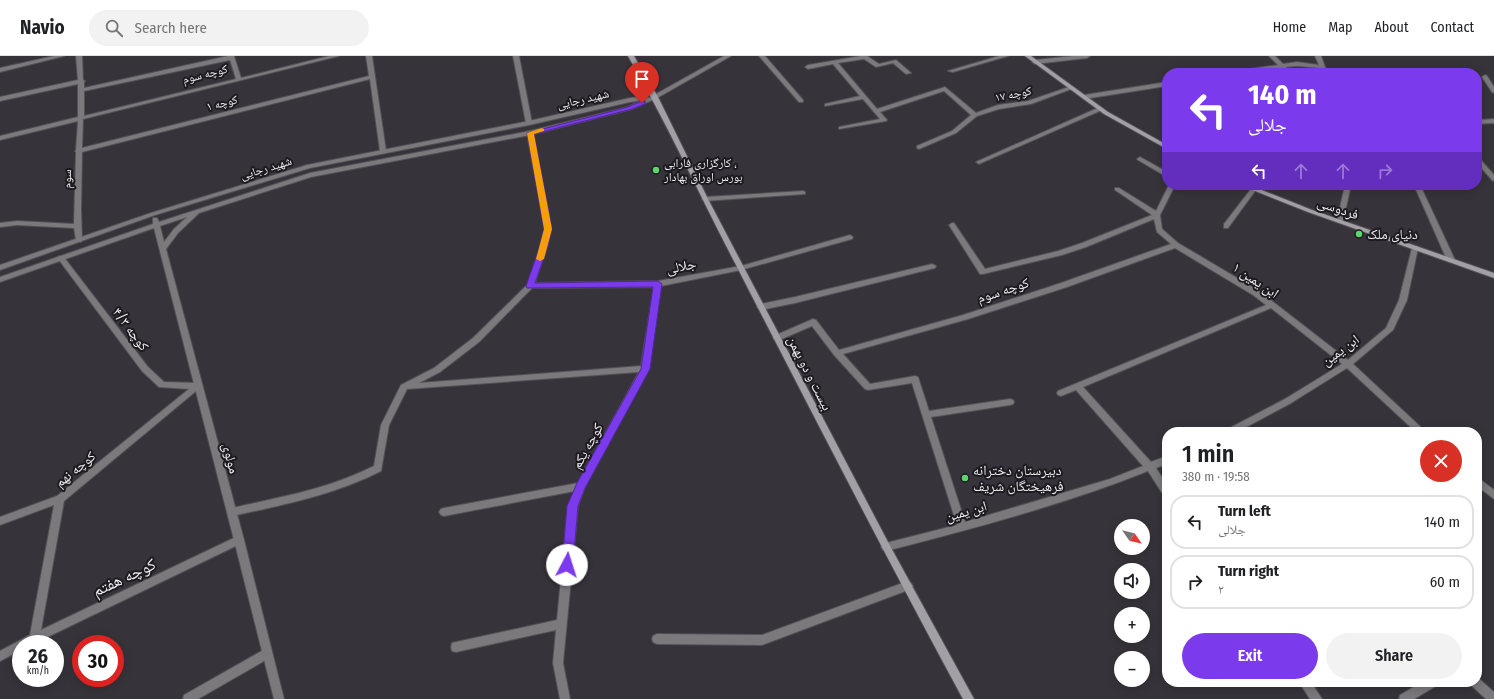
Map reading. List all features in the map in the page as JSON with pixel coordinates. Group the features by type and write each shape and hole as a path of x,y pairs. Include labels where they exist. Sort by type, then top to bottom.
{"main road":[{"name":"بیست و دو بهمن","path":"631,56 654,97 705,199 886,547 969,699"},
{"path":"1028,56 1100,109 1162,144"},
{"name":"فردوسی","path":"1257,190 1494,276"}],"street":[{"path":"0,70 61,56"},
{"name":"سوم","path":"79,56 82,81 78,151 77,226 79,240"},
{"name":"کوچه سوم","path":"0,138 336,56"},
{"path":"369,56 383,151"},
{"path":"516,56 529,123"},
{"path":"654,97 728,56"},
{"path":"762,56 801,102"},
{"path":"951,71 1005,56"},
{"path":"1035,62 1087,56"},
{"path":"1272,56 1282,66"},
{"path":"1269,68 1297,64 1322,67 1318,56"},
{"path":"81,90 231,57 239,80"},
{"path":"808,66 864,57 878,66 894,61 908,73"},
{"path":"834,62 884,120 841,128"},
{"name":"۱ کوچه","path":"78,151 371,77"},
{"path":"1485,77 1494,91"},
{"path":"0,99 82,81"},
{"path":"1084,98 1162,85"},
{"name":"۱۷ کوچه","path":"919,147 954,132 975,115 998,107 1029,103 1072,88"},
{"path":"876,111 945,89 975,115"},
{"name":"شهید رجایی","path":"0,268 153,214 309,166 529,123 630,100 654,97"},
{"name":"شهید رجایی","path":"0,280 199,210 310,175 530,133 630,108 654,97"},
{"path":"827,105 864,97"},
{"path":"979,162 1100,109"},
{"path":"1482,122 1494,121"},
{"path":"232,512 305,496 361,478 378,468 384,425 404,387 437,370 476,340 530,286 544,246 548,229 530,133"},
{"path":"1140,159 1162,172"},
{"path":"1482,165 1493,177"},
{"path":"1118,189 1157,215"},
{"path":"952,225 983,272 1060,253 1084,245 1157,215 1170,190"},
{"path":"1226,226 1247,190"},
{"path":"1340,221 1347,190"},
{"path":"1419,190 1451,260"},
{"path":"705,199 804,193"},
{"path":"162,248 176,231 199,210"},
{"name":"مولوی","path":"153,214 232,512 279,699"},
{"name":"ابن یمین ۱","path":"1157,215 1159,230 1176,245 1256,293 1272,305 1348,364 1417,427"},
{"path":"0,225 17,223 77,226"},
{"name":"جلالی","path":"530,286 658,284 741,268 850,237"},
{"name":"کوچه سوم","path":"837,353 964,317 1064,285 1176,245"},
{"name":"ابن یمین","path":"1239,427 1288,401 1348,364 1389,330 1403,300 1415,248"},
{"name":"کوچه ۴/۳","path":"62,258 145,369 162,385 198,386"},
{"path":"761,307 932,266"},
{"name":"کوچه یکم","path":"565,699 558,664 572,506 581,486 645,369 658,284"},
{"path":"1061,393 1272,305"},
{"path":"777,338 813,322 837,353 868,387 915,379 962,528"},
{"path":"404,387 645,369"},
{"name":"کوچه نهم","path":"35,635 60,499 198,386"},
{"path":"1077,386 1150,467 1162,485"},
{"path":"926,415 1010,402"},
{"name":"ابن یمین","path":"886,547 962,528 1111,482 1162,462"},
{"path":"1482,485 1494,495"},
{"path":"444,512 581,486"},
{"path":"0,521 60,499"},
{"name":"کوچه هفتم","path":"40,635 239,540"},
{"path":"657,639 762,640 908,586"},
{"path":"456,647 562,624"},
{"name":"کوچه هفتم","path":"0,656 12,649"},
{"path":"188,699 267,653"},
{"path":"1308,687 1317,699"},
{"path":"1404,699 1424,687"},
{"path":"1481,687 1494,699"}],"slow traffic":[{"path":"540,259 548,229 530,133 542,130"}],"place":[{"name":"کارگزاری فارابی ، بورس اوراق بهادار","path":"656,170"},
{"name":"دنیای ملک","path":"1359,234"},
{"name":"دبیرستان دخترانه فرهیختگان شریف","path":"965,478"}],"route":[{"path":"567,565 572,506 581,486 645,369 658,284 530,286 544,246 548,229 530,133 630,108 642,103"}]}
